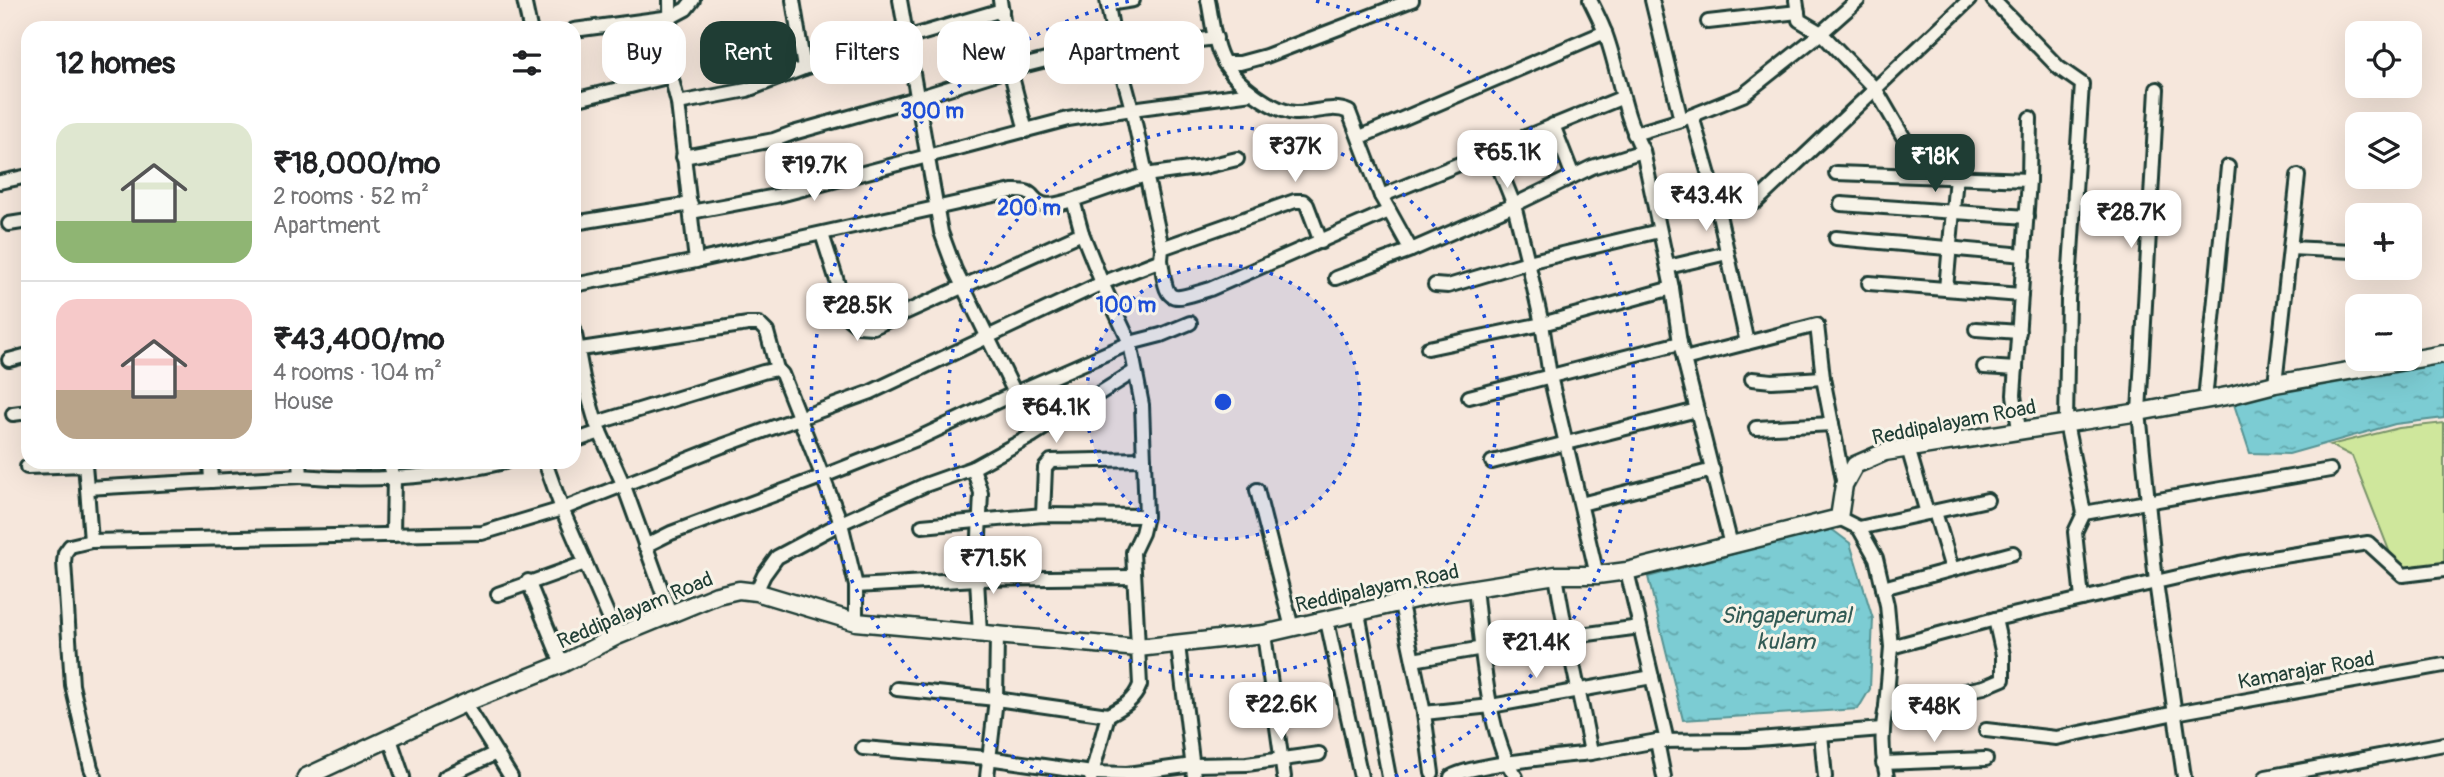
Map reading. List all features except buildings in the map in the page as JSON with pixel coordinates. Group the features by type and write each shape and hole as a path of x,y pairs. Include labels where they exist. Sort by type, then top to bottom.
{"main road":[{"name":"Reddipalayam Road","path":"1844,485 1855,465 1885,452 2232,396 2275,384 2444,354"},
{"path":"1839,518 1844,485"},
{"name":"Reddipalayam Road","path":"306,777 465,703 562,664 617,636 717,596 739,590 756,592 856,622 1138,648 1264,634 1475,588 1556,575 1597,575 1627,570 1839,518"}],"street":[{"path":"524,0 528,21"},
{"path":"670,0 671,21"},
{"path":"581,29 671,17 687,9 693,0"},
{"path":"793,0 804,68"},
{"path":"900,0 904,21"},
{"path":"1111,21 1107,2 1133,0"},
{"path":"1208,0 1224,63 1252,93 1286,112 1341,108 1349,112 1381,195 1411,250"},
{"path":"1224,63 1240,63 1266,57 1412,0"},
{"path":"1590,0 1605,32 1621,98 1643,151 1668,267 1680,342 1731,545"},
{"path":"1652,0 1687,118 1715,196 1748,343"},
{"path":"1634,134 1687,118 1743,95 1858,0"},
{"path":"1756,202 1969,0"},
{"path":"1993,0 2059,68 2082,83 2068,299 2066,423 2084,513 2076,532 2082,599"},
{"path":"923,34 1001,5"},
{"path":"1708,22 1797,6 1799,20 1821,33 1876,90 1926,176"},
{"path":"1360,137 1605,32"},
{"path":"1204,39 1216,38"},
{"path":"678,103 747,90 810,66"},
{"path":"581,98 639,84"},
{"path":"673,84 678,103 696,261"},
{"path":"915,84 941,232 963,286 1014,393"},
{"path":"683,157 774,140 962,84"},
{"path":"1014,84 1026,131"},
{"path":"1125,84 1162,254 1165,290 1171,296 1182,297 1210,289 1389,211"},
{"path":"2157,89 2139,412 2156,582 2184,777"},
{"path":"581,222 776,196 1068,119 1252,93"},
{"path":"1381,195 1621,98"},
{"path":"2019,430 2014,395 2029,180 2030,118"},
{"path":"1553,125 1573,176"},
{"path":"1492,150 1514,205 1542,324 1550,376 1597,575"},
{"path":"1336,278 1411,250 1592,167 1643,151"},
{"path":"581,284 1012,191 1026,191 1046,206 1073,200 1145,175 1204,167 1237,159"},
{"path":"2205,400 2228,167"},
{"path":"1836,173 2029,180"},
{"path":"2275,384 2298,176"},
{"path":"1946,289 1956,177"},
{"path":"0,182 21,178"},
{"path":"897,689 996,699 1108,715 1136,696 1140,685 1133,552 1146,516 1142,405 1130,343 1101,283 1073,200"},
{"path":"95,777 90,768 72,685 64,562 69,546 92,541 482,533 562,509 722,446 871,392 1162,254 1295,201 1303,201 1307,205 1321,242"},
{"path":"1841,204 2026,217"},
{"path":"9,224 21,221"},
{"path":"1435,285 1447,286 1528,262 1659,231"},
{"path":"822,233 849,319 858,326 873,327 1082,233"},
{"path":"1836,238 2024,255"},
{"path":"2290,248 2345,251"},
{"path":"1668,267 1727,253"},
{"path":"1869,283 2021,295"},
{"path":"1428,348 1542,324 1672,288"},
{"path":"645,546 671,533 917,439 1130,343 1161,335 1190,323"},
{"path":"581,349 759,324 767,332 777,369 788,386 841,523 856,586 856,622"},
{"path":"1684,359 1817,325 1823,378 1844,485"},
{"path":"1976,329 2019,332"},
{"path":"1469,397 1680,342"},
{"path":"9,360 21,357"},
{"path":"1984,367 2016,369"},
{"path":"581,437 598,427 777,369"},
{"path":"581,370 598,427 624,486 670,615"},
{"path":"756,592 777,557 841,523 925,485 973,468 1033,435 1135,371"},
{"path":"1752,379 1823,378"},
{"path":"1492,461 1697,410"},
{"path":"13,414 21,413"},
{"path":"1756,428 1832,424"},
{"path":"1908,448 1952,569"},
{"path":"1043,515 1045,468 1051,461 1144,459"},
{"path":"973,468 981,494 977,579 988,635 996,699 987,777"},
{"path":"85,469 92,541"},
{"path":"210,469 211,481"},
{"path":"300,469 301,476"},
{"path":"391,469 394,477 393,535"},
{"path":"87,488 301,476 394,477 476,469"},
{"path":"548,469 617,636"},
{"path":"1581,504 1713,470"},
{"path":"2084,513 2330,470"},
{"path":"1257,490 1292,628"},
{"path":"1859,528 1987,500"},
{"path":"922,526 1043,515 1146,516"},
{"path":"1839,518 1859,528 1876,558 1887,605 1891,647 1882,729 1883,762 1887,777"},
{"path":"1891,647 1995,619 2239,563 2368,543 2403,575 2444,570"},
{"path":"1883,588 2013,553"},
{"path":"498,594 528,581 585,563"},
{"path":"1627,570 1652,677 1662,741 1664,777"},
{"path":"1556,575 1565,636 1579,689 1591,753"},
{"path":"856,586 977,579 1133,577"},
{"path":"528,581 562,664"},
{"path":"1475,588 1491,706 1506,764 1516,777"},
{"path":"1401,604 1424,713 1432,773"},
{"path":"1358,613 1389,777"},
{"path":"1886,707 1984,687 2003,679 2003,655 1995,619"},
{"path":"1327,621 1361,777"},
{"path":"1413,660 1640,627"},
{"path":"1264,634 1284,777"},
{"path":"1178,645 1194,771"},
{"name":"Kamarajar Road","path":"1986,730 2056,738 2175,713 2444,665"},
{"path":"1424,713 1491,706 1652,677"},
{"path":"465,703 511,777"},
{"path":"1092,775 1108,715"},
{"path":"1451,777 1458,773 1506,764 1662,741 1746,740 1882,729"},
{"path":"1821,734 1825,777"},
{"path":"390,739 403,777"},
{"path":"2266,777 2444,744"},
{"path":"863,748 988,758 1092,775 1194,771 1319,754"},
{"path":"445,777 496,753"},
{"path":"1883,762 1986,759"}],"green space":[{"path":"2444,423 2444,566 2405,571 2392,558 2352,456 2330,445 2399,428"}],"water":[{"path":"2444,363 2444,418 2395,424 2289,454 2250,453 2232,398 2396,371 2422,371 2422,367"},
{"name":"Singaperumal kulam","path":"1830,528 1850,543 1873,619 1870,689 1858,709 1683,720 1648,577"}]}
